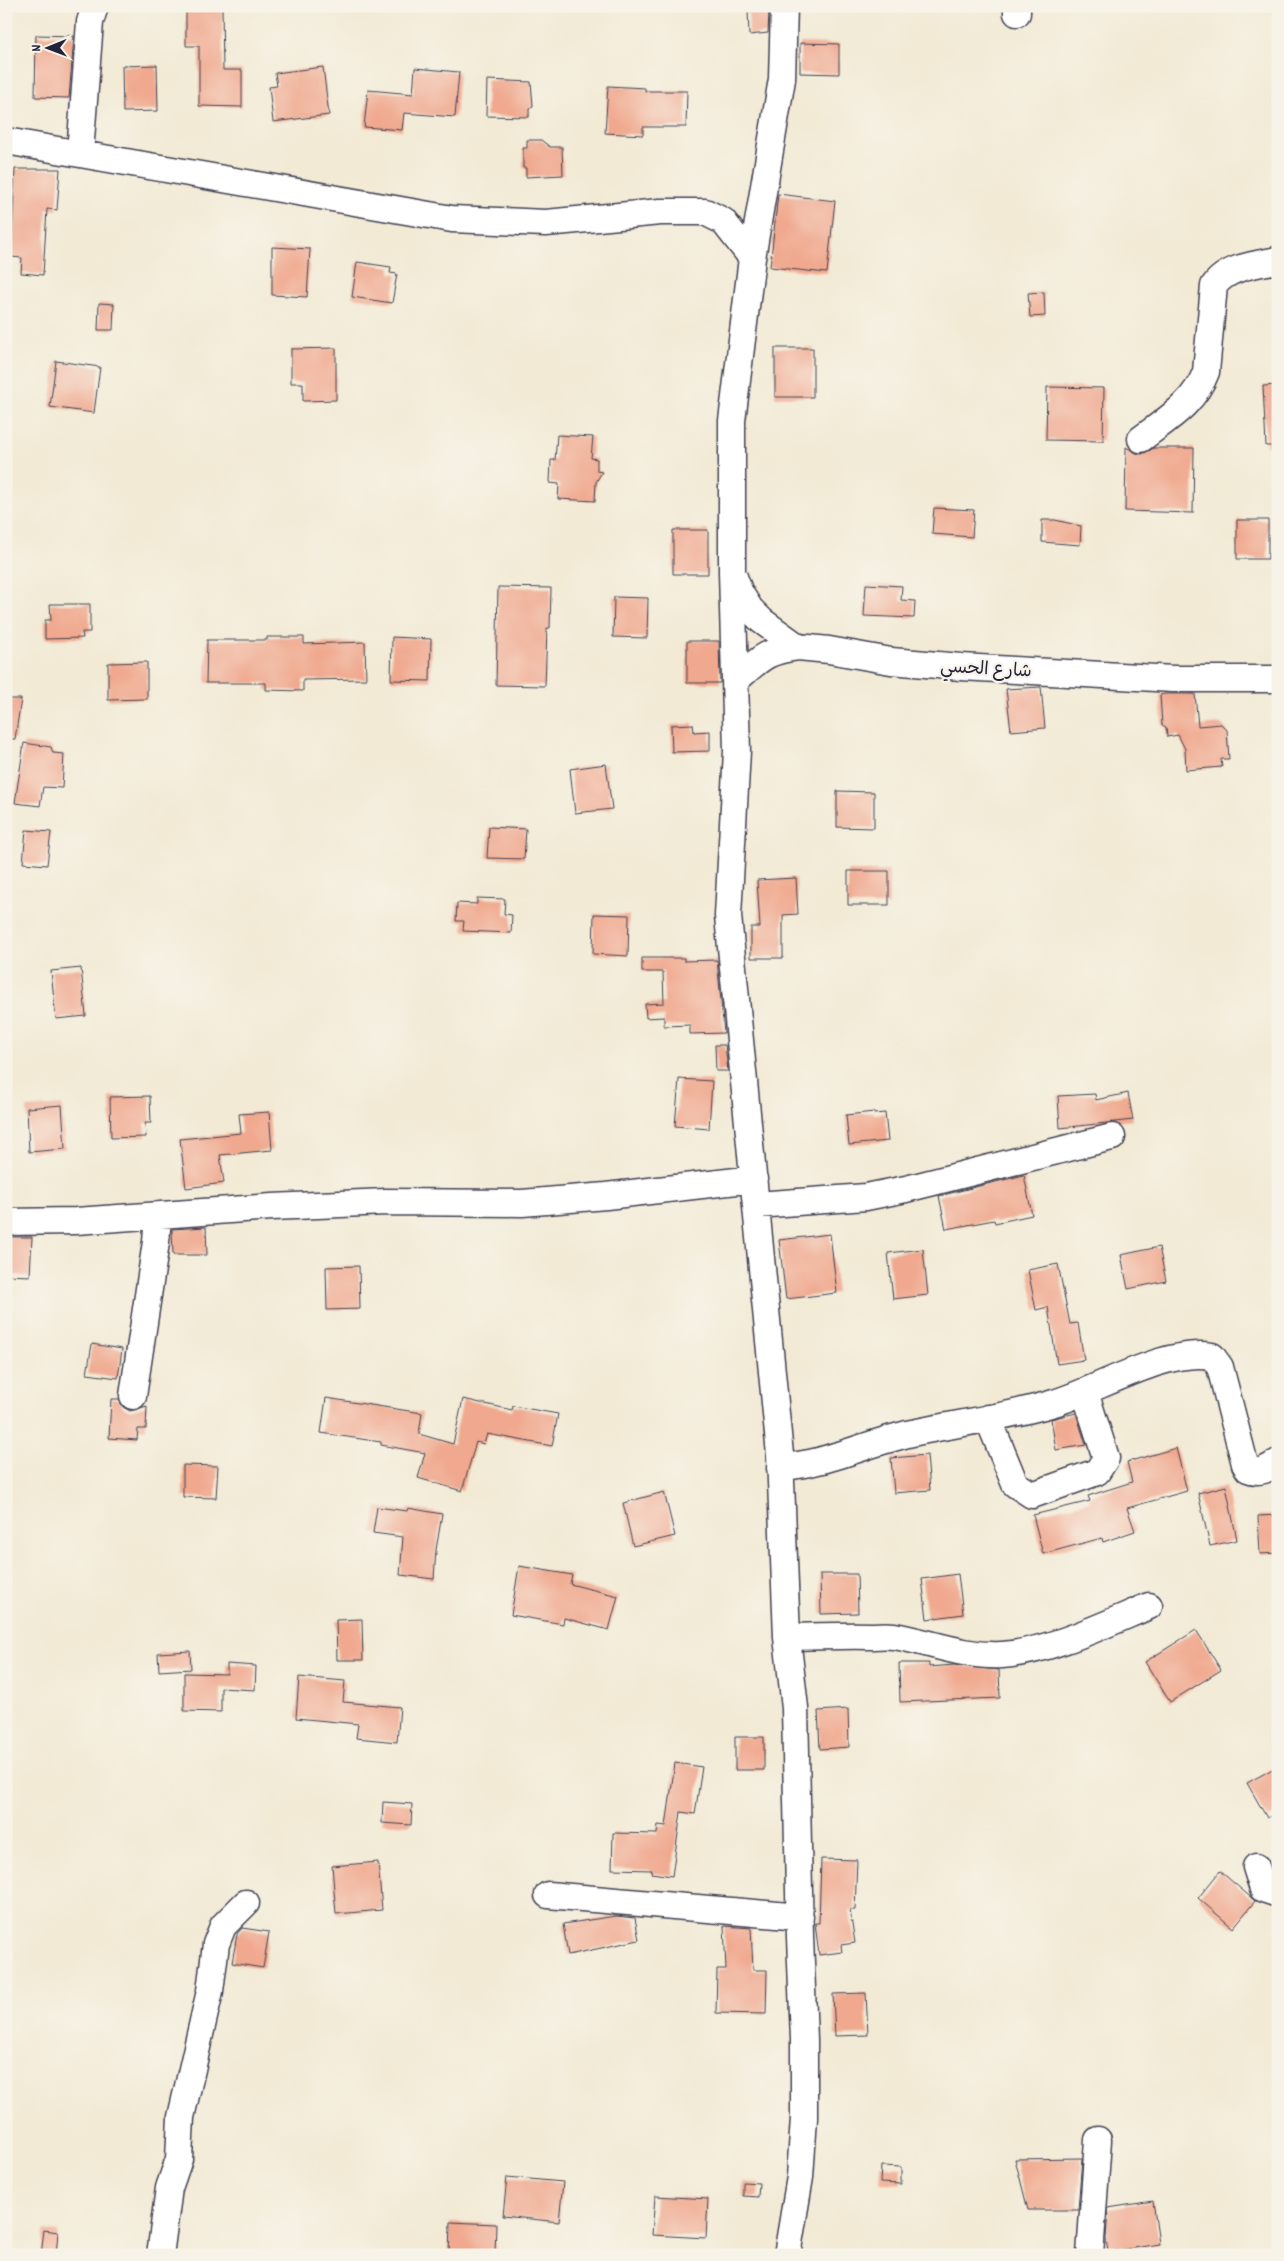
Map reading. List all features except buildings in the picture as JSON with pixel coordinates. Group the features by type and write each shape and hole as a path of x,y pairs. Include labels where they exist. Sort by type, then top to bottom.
{"street":[{"path":"80,153 90,22 95,6"},
{"path":"784,6 782,79 752,258 732,421 732,572 737,751 728,916 780,1468 787,1637 795,1708 804,2040 804,2118 800,2177 787,2255"},
{"path":"6,141 452,219 546,223 660,212 706,212 723,221 752,258"},
{"path":"1141,439 1191,400 1201,385 1206,372 1214,286 1220,277 1251,265 1278,260"},
{"path":"732,572 740,592 750,608 762,621 798,647"},
{"name":"شارع الحسي","path":"736,680 761,657 772,651 798,647 829,650 891,661 951,666 1173,679 1278,679"},
{"path":"756,1205 874,1196 1112,1136"},
{"path":"6,1222 76,1221 272,1207 386,1202 522,1203 606,1196 754,1179"},
{"path":"132,1396 156,1242 158,1216"},
{"path":"780,1468 816,1461 868,1444 912,1433 1030,1410 1085,1392 1150,1365 1188,1354 1212,1356 1220,1367 1228,1390 1245,1464 1248,1469 1257,1472 1269,1468 1278,1462"},
{"path":"988,1418 1015,1484 1032,1495 1097,1472 1106,1458 1085,1392"},
{"path":"787,1637 851,1634 893,1636 971,1654 1003,1655 1036,1649 1059,1642 1148,1606"},
{"path":"1256,1867 1263,1888 1278,1894"},
{"path":"548,1895 800,1917"},
{"path":"160,2255 169,2188 179,2159 181,2117 210,1991 216,1944 223,1926 246,1903"},
{"path":"1090,2255 1098,2140"}]}
